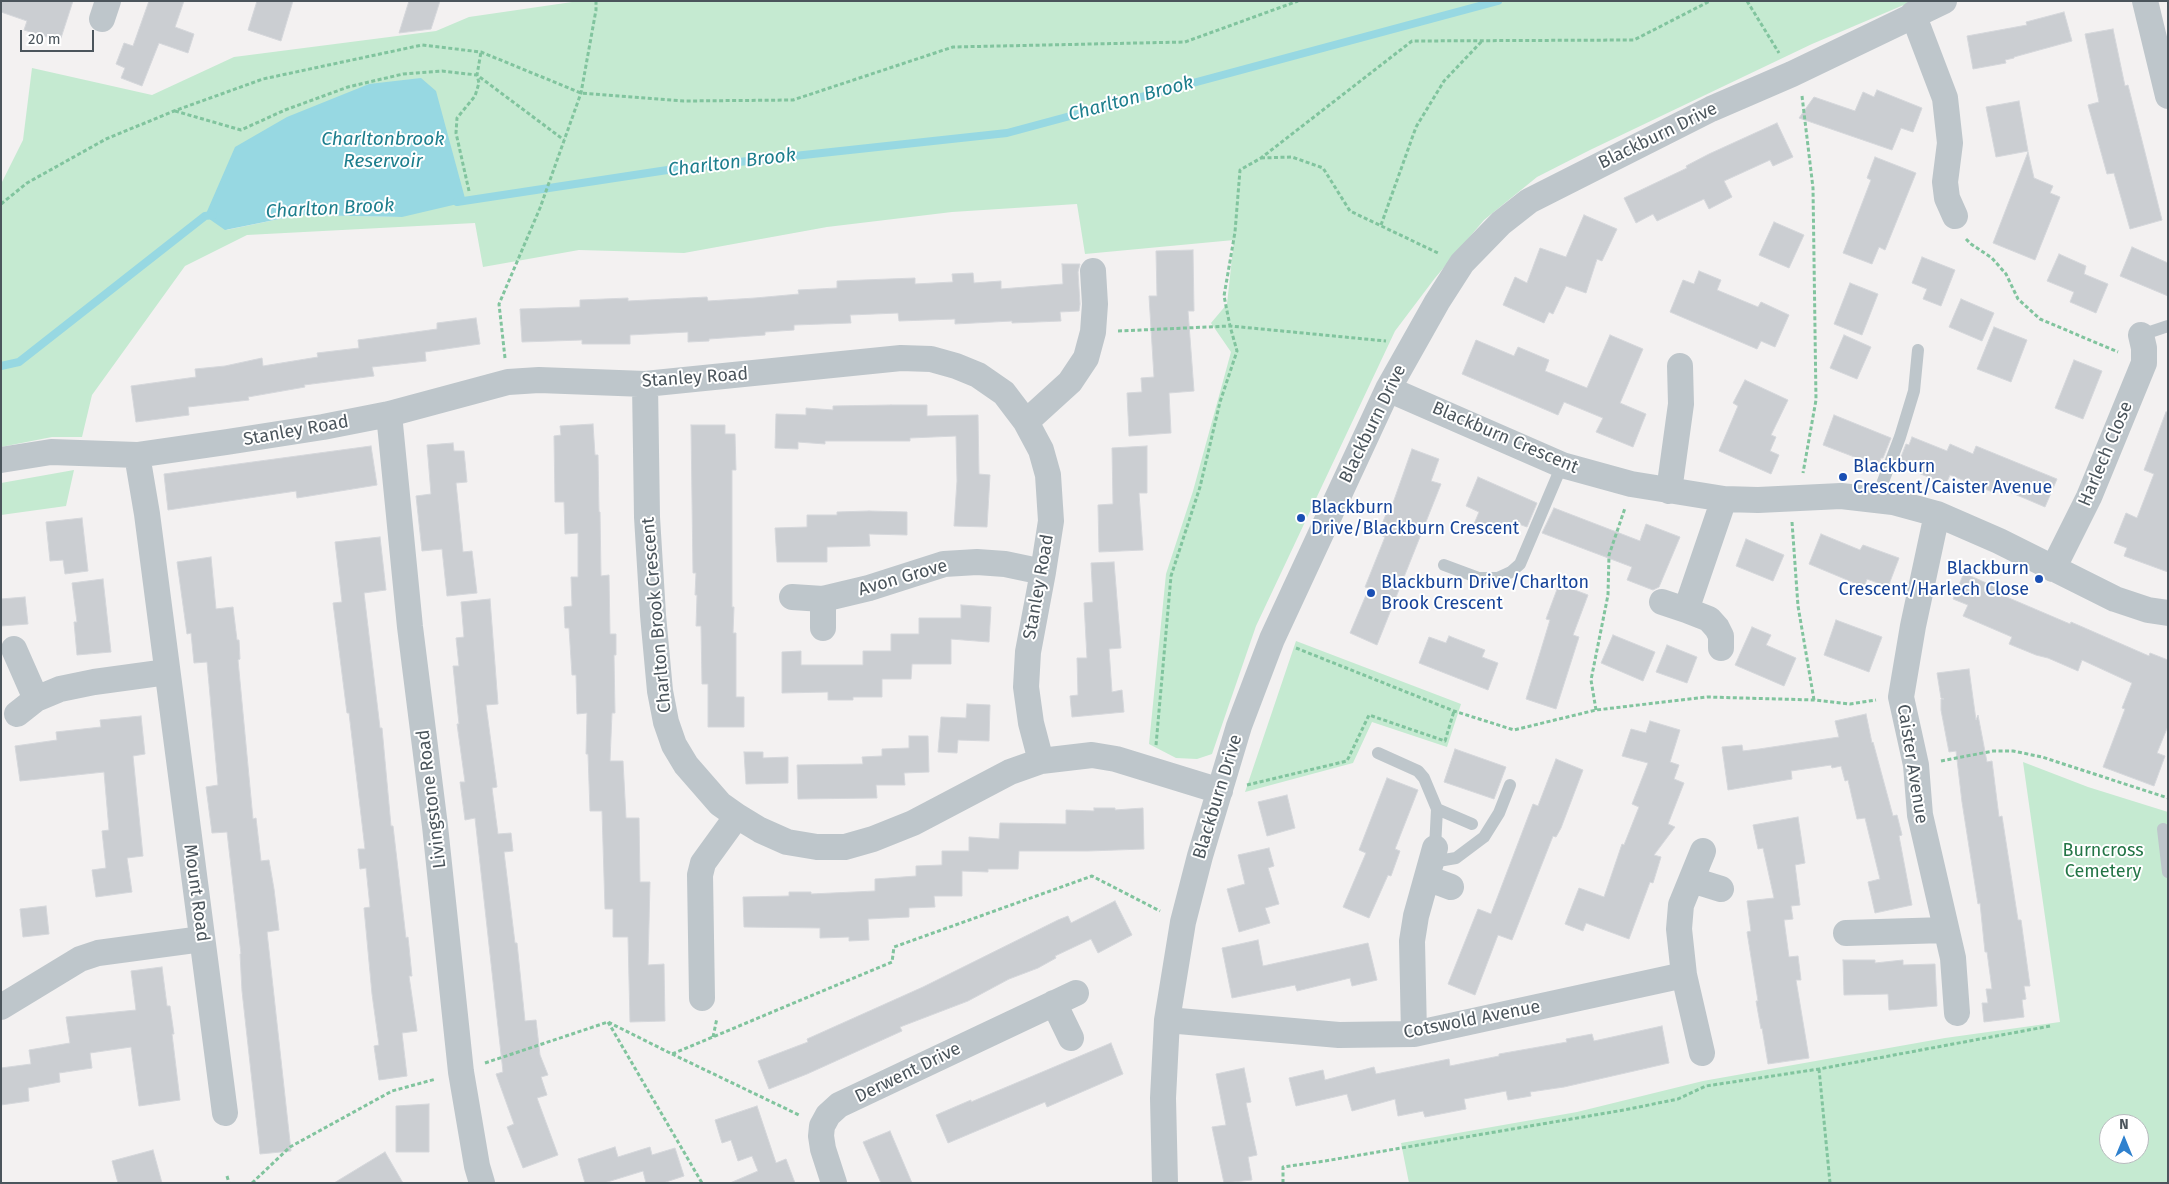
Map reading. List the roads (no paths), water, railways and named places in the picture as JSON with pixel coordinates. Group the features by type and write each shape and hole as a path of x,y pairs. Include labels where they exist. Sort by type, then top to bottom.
{"street":[{"name":"Blackburn Drive","path":"1165,1183 1163,1098 1168,1020 1182,922 1239,726 1272,639 1388,389 1436,302 1462,264 1501,223 1529,201 1711,109 1792,74 1913,14 1944,1"},
{"path":"2145,1 2168,96"},
{"path":"1913,14 1945,98 1950,143 1945,182 1947,198 1955,216"},
{"path":"1026,422 1070,382 1086,358 1093,332 1095,304 1093,270"},
{"name":"Harlech Close","path":"2053,569 2089,497 2144,363 2144,348 2140,335"},
{"name":"Stanley Road","path":"1,460 52,452 138,455 323,427 389,414 508,382 539,380 645,384 901,358 931,359 956,366 978,375 1004,393 1026,422 1041,450 1048,475 1051,521 1028,652 1026,687 1031,723 1041,761"},
{"path":"1669,491 1681,404 1680,366"},
{"name":"Charlton Brook Crescent","path":"645,384 647,517 660,691 666,722 674,745 686,765 720,804 736,816 760,830 787,842 817,847 845,846 873,839 913,823 1010,772 1041,761 1092,755 1116,759 1220,791"},
{"name":"Blackburn Crescent","path":"1388,389 1562,465 1631,484 1724,499 1758,500 1841,496 1893,502 1938,514 1999,540 2115,599 2148,610 2168,613"},
{"name":"Livingstone Road","path":"389,414 410,627 435,826 460,1072 481,1182"},
{"name":"Mount Road","path":"138,455 225,1113"},
{"path":"1721,648 1721,636 1709,619 1674,606 1724,499"},
{"name":"Caister Avenue","path":"1938,514 1913,626 1901,697 1916,765 1920,815 1952,958 1957,1013"},
{"name":"Avon Grove","path":"792,597 823,599 869,588 944,564 978,562 1005,564 1043,572"},
{"path":"823,599 823,628"},
{"path":"14,649 27,706 60,689 94,682 167,672"},
{"path":"702,998 700,875 704,863 736,816"},
{"path":"1702,1053 1684,975 1680,921 1681,905 1703,851"},
{"path":"1432,862 1451,887"},
{"path":"1414,1034 1412,941 1432,862"},
{"path":"1692,880 1721,889"},
{"path":"1846,933 1946,930"},
{"path":"1,1007 80,959 98,953 202,939"},
{"name":"Cotswold Avenue","path":"1168,1020 1340,1035 1414,1034 1684,975"},
{"name":"Derwent Drive","path":"834,1183 822,1149 820,1136 822,1126 828,1115 839,1105 1065,998 1071,1038"}],"lane":[{"path":"2140,335 2168,326"},
{"path":"1876,500 1900,437 1914,392 1918,350"},
{"path":"1444,565 1479,578 1498,578 1511,572 1520,564 1562,465"},
{"path":"1378,753 1418,771 1431,790 1437,809 1432,862 1456,858 1484,837 1499,813 1510,785"},
{"path":"1437,809 1472,824"},
{"path":"2163,829 2168,872"}],"water":[{"name":"Charltonbrook Reservoir","path":"421,78 436,91 466,202 402,217 299,215 225,230 205,216 235,147 287,117 369,84"}],"waterway":[{"name":"Charlton Brook","path":"457,202 674,169 1007,133 1498,1"},
{"name":"Charlton Brook","path":"1,366 19,362 205,216 213,215"}],"place":[{"name":"Blackburn Crescent/Caister Avenue","path":"1843,477"},
{"name":"Blackburn Drive/Blackburn Crescent","path":"1301,518"},
{"name":"Blackburn Crescent/Harlech Close","path":"2039,579"},
{"name":"Blackburn Drive/Charlton Brook Crescent","path":"1371,593"}],"park label":[{"name":"Burncross Cemetery","path":"2103,861"}]}
